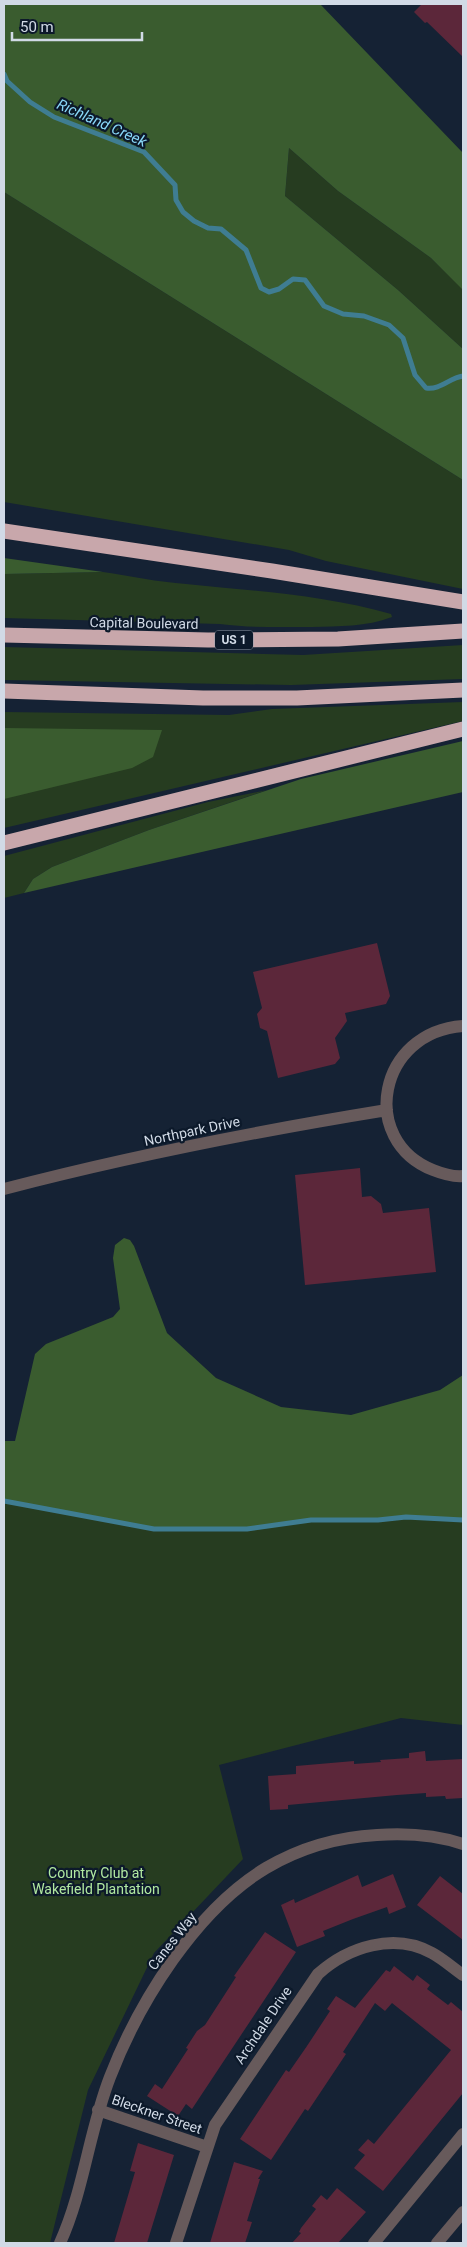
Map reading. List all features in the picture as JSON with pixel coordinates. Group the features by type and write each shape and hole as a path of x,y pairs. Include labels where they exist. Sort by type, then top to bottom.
{"highway":[{"path":"4,531 272,570 427,598 463,602"},
{"name":"Capital Boulevard","path":"4,636 208,640 338,638 463,631"},
{"path":"4,691 203,698 297,698 463,690"},
{"path":"4,843 463,728"}],"street":[{"path":"463,1026 448,1027 432,1032 418,1040 405,1052 396,1066 390,1081 387,1110 393,1131 401,1146 412,1158 442,1174 463,1176"},
{"name":"Northpark Drive","path":"4,1189 82,1169 171,1150 387,1110"},
{"name":"Canes Way","path":"60,2243 74,2207 98,2110 123,2047 158,1982 185,1944 226,1900 246,1882 266,1868 292,1855 338,1839 371,1835 411,1834 463,1844"},
{"name":"Archdale Drive","path":"176,2243 207,2147 219,2117 318,1974 332,1962 362,1948 381,1944 404,1944 432,1953 463,1975"},
{"name":"Bleckner Street","path":"98,2110 207,2147"},
{"path":"374,2243 463,2134"},
{"path":"437,2243 463,2212"}],"green space":[{"path":"4,4 321,5 463,153 463,290 431,258 338,191 289,148 285,196 398,290 463,349 463,480 4,192"},
{"path":"289,148 338,191 431,258 463,289 463,349 398,290 285,196"},
{"path":"4,192 463,480 463,589 326,561 289,550 4,502"},
{"path":"4,558 103,572 4,574"},
{"path":"103,572 165,582 315,598 391,614 392,617 372,623 312,627 255,627 220,624 4,618 4,574"},
{"path":"463,645 463,679 291,685 4,680 4,647 303,655"},
{"path":"463,702 463,721 4,828 4,712 229,715 272,709"},
{"path":"4,728 162,730 153,757 132,768 4,799"},
{"path":"463,741 463,792 24,893 33,879 52,867 149,830 301,779"},
{"path":"267,790 149,830 52,867 33,879 24,893 4,898 4,856 208,802"},
{"path":"124,1238 130,1240 134,1246 167,1333 216,1378 281,1407 351,1415 440,1390 463,1375 463,1520 406,1517 378,1520 311,1520 247,1529 154,1529 4,1501 4,1441 15,1441 35,1354 46,1344 113,1317 120,1309 113,1258 115,1245"},
{"name":"Country Club at Wakefield Plantation","path":"4,1501 155,1529 247,1529 311,1520 378,1520 406,1517 463,1520 463,1725 401,1718 219,1765 243,1859 154,1953 88,2090 50,2243 4,2243"}],"building":[{"path":"422,4 463,4 463,57 414,12"},
{"path":"377,943 390,996 386,1004 345,1013 347,1021 335,1038 340,1058 335,1064 278,1078 267,1031 260,1028 257,1014 262,1008 253,972"},
{"path":"360,1168 362,1197 371,1196 381,1204 383,1213 429,1208 436,1272 305,1285 295,1175"},
{"path":"425,1751 426,1761 463,1759 463,1798 446,1799 445,1796 426,1797 426,1793 288,1805 288,1809 270,1810 268,1776 296,1774 296,1766 354,1761 354,1764 381,1762 380,1760 409,1758 409,1753"},
{"path":"393,1874 406,1907 389,1914 387,1907 353,1919 323,1931 325,1936 297,1947 281,1905 294,1899 295,1903 358,1875 362,1887"},
{"path":"440,1876 463,1894 463,1940 417,1905"},
{"path":"265,1932 296,1952 192,2109 186,2104 178,2116 147,2096 155,2084 162,2089 188,2049 186,2048 197,2031 205,2025 236,1977 234,1976"},
{"path":"394,1966 413,1981 417,1975 430,1985 427,1989 448,2005 451,2002 463,2012 463,2093 383,2191 354,2168 365,2155 358,2150 368,2139 374,2144 451,2050 392,2003 385,2011 375,2003 343,2052 346,2054 308,2111 305,2109 271,2160 240,2139 286,2070 289,2072 307,2046 330,2011 327,2009 336,1996 355,2008 386,1970 390,1972"},
{"path":"138,2143 174,2155 147,2243 114,2243 135,2172 130,2171"},
{"path":"234,2162 263,2171 258,2179 260,2179 247,2221 252,2222 245,2243 210,2243"},
{"path":"337,2188 366,2212 338,2243 292,2243 301,2233 299,2232 301,2228 316,2209 312,2206 321,2195 327,2200"}],"waterway":[{"name":"Richland Creek","path":"4,74 7,81 30,102 54,117 144,152 175,185 176,200 183,212 194,221 208,228 221,229 246,250 261,288 269,292 279,289 293,279 305,280 324,306 343,314 364,316 389,325 403,338 415,375 426,388 441,386 463,376"},
{"path":"4,1501 154,1529 247,1529 311,1520 378,1520 406,1517 463,1520"}]}
